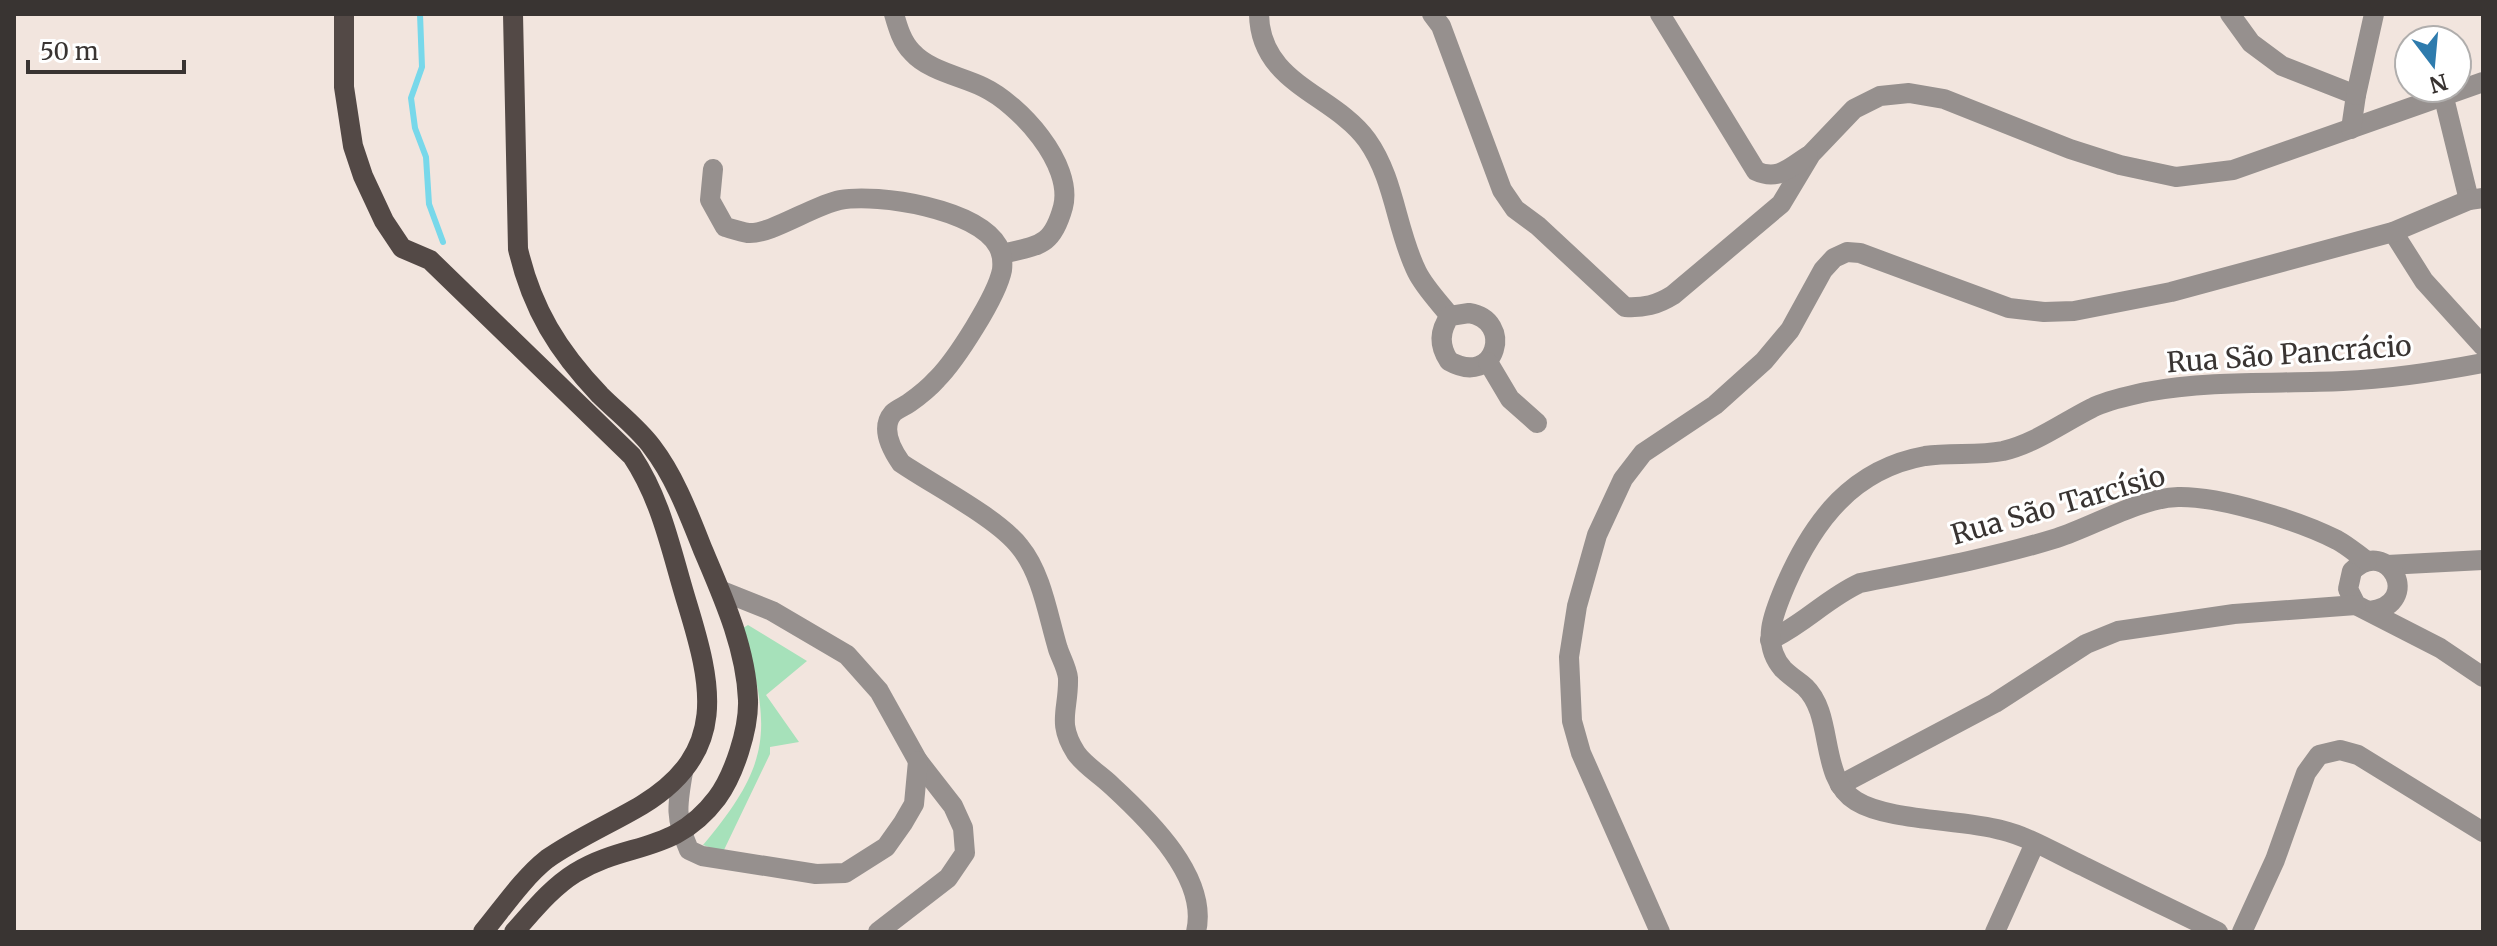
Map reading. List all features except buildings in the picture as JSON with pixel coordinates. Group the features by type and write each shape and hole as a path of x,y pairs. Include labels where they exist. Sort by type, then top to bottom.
{"main road":[{"path":"344,14 344,87 353,146 384,221 402,248 430,260 632,456 654,492 707,678 707,711 699,743 683,772 646,802 593,830 544,862 483,932"},
{"path":"513,14 518,249 524,272 545,326 561,352 652,446 677,488 722,591 749,703 741,742 728,780 707,810 690,826 658,844 576,872 546,896 514,932"}],"street":[{"path":"894,14 900,34 912,53 932,66 986,88 1017,112 1044,141 1060,170 1065,185 1057,229 1042,244 1002,254"},
{"path":"1259,14 1259,24 1271,54 1288,77 1366,137 1381,162 1417,272 1450,316"},
{"path":"1660,14 1756,171 1768,176 1781,173 1811,154 1854,109 1880,96 1909,93 1944,99 2070,149 2120,165 2176,177 2233,170 2426,104"},
{"path":"2230,14 2251,43 2282,66 2356,95"},
{"path":"2351,129 2374,14"},
{"path":"1436,20 1502,190 1515,209 1538,226 1625,307 1642,308 1658,304 1673,295 1781,204 1811,154"},
{"path":"1660,932 1581,753 1572,721 1569,657 1577,606 1597,535 1623,479 1643,453 1715,405 1764,361 1790,330 1823,270 1834,258 1847,252 1860,253 2009,308 2074,311 2171,292 2393,232 2476,199 2446,104"},
{"path":"713,169 710,200 725,227 750,234 840,200 873,198 945,212 979,227 994,239 1002,254 1002,271 996,285 952,364 935,382 893,413 888,428 890,446 901,463 1007,532 1022,549 1036,579 1068,676 1065,735 1079,758 1149,820 1180,863 1193,888 1200,913 1196,932"},
{"path":"2393,232 2424,281 2483,346"},
{"path":"1477,314 1490,326 1494,331 1495,350 1488,362 1466,368 1449,361 1441,344 1445,323 1450,316 1477,314"},
{"path":"1488,362 1510,399 1537,423"},
{"name":"Rua São Pancrácio","path":"1770,640 1773,615 1821,518 1844,493 1887,468 1926,456 2003,451 2039,438 2095,406 2144,392 2203,384 2343,381 2419,375 2483,363"},
{"name":"Rua São Tarcísio","path":"1770,640 1791,630 1841,592 1860,583 2005,553 2061,537 2152,502 2178,497 2253,510 2339,541 2377,563"},
{"path":"2483,560 2359,565 2348,580 2348,589 2363,608 2440,648 2483,677"},
{"path":"1840,785 1995,703 2086,644 2118,631 2234,614 2363,608 2381,610 2391,604 2397,595 2398,583 2395,573 2377,563"},
{"path":"722,591 772,611 847,655 879,691 918,761 953,806 963,828 965,853 948,878 878,932"},
{"path":"1770,640 1773,655 1808,690 1819,708 1840,785 1854,800 1880,811 2002,830 2218,932"},
{"path":"2242,932 2275,860 2306,773 2319,755 2340,750 2358,755 2483,832"},
{"path":"683,772 677,802 681,831 689,850 702,856 816,874 845,873 886,847 903,823 914,804 918,761"},
{"path":"1995,932 2035,843"}],"green space":[{"path":"748,625 807,661 766,695 799,742 770,747 770,754 723,852 703,845 743,790 760,743 758,693 743,628"}],"waterway":[{"path":"420,14 422,67 411,98 415,128 426,157 429,204 443,242"}]}
